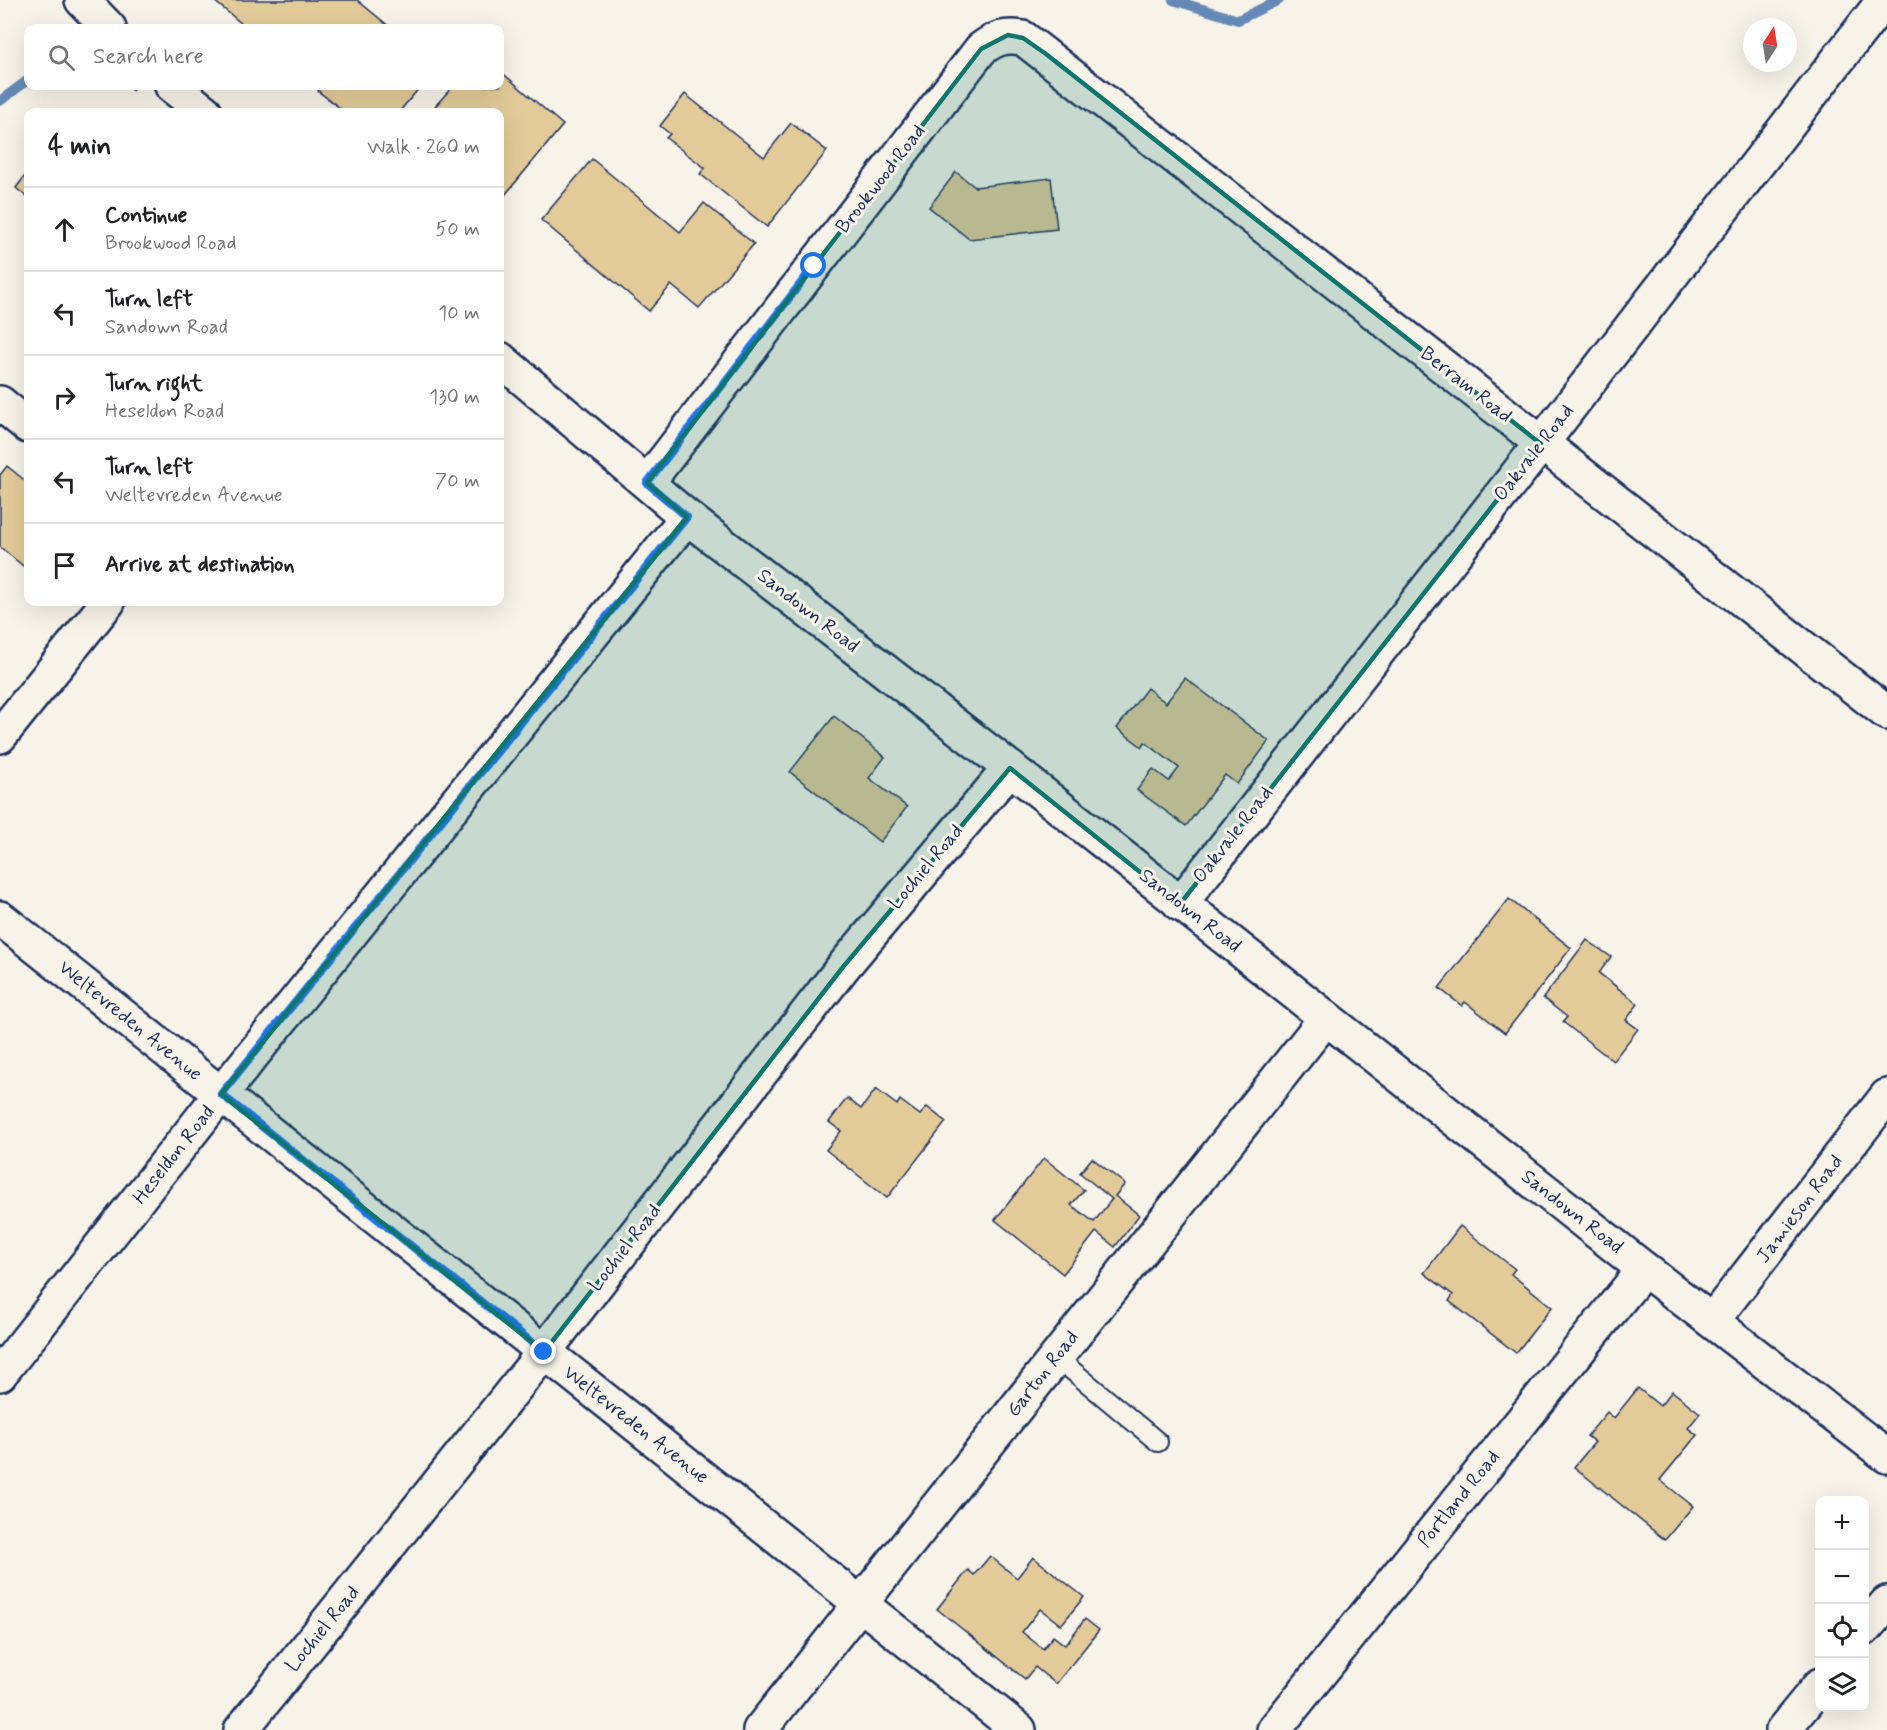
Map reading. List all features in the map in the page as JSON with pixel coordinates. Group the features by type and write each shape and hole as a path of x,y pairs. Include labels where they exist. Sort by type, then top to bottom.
{"street":[{"path":"82,0 105,24"},
{"name":"Oakvale Road","path":"1180,904 1542,444 1884,0"},
{"name":"Brookwood Road","path":"647,483 981,49 994,39 1008,35 1023,38 1046,54"},
{"name":"Berram Road","path":"1046,54 1887,713"},
{"path":"177,90 200,108"},
{"name":"Sandown Road","path":"504,362 687,517 1010,768 1644,1269 1887,1456"},
{"path":"0,403 24,423"},
{"name":"Heseldon Road","path":"0,1374 221,1094 687,517"},
{"path":"0,736 105,606"},
{"name":"Lochiel Road","path":"241,1730 544,1352 843,967 1010,768"},
{"name":"Weltevreden Avenue","path":"0,918 1019,1730"},
{"name":"Garton Road","path":"760,1730 1326,1018"},
{"name":"Jamieson Road","path":"1712,1321 1887,1096"},
{"name":"Portland Road","path":"1274,1730 1644,1269"},
{"path":"1869,1623 1887,1603"},
{"path":"1783,1730 1815,1691"}],"lane":[{"path":"1056,1357 1158,1442"}],"highlighted area":[{"path":"1008,35 1023,38 1046,54 1541,444 1180,904 1010,768 843,967 544,1352 221,1094 687,517 647,483 981,49"}],"building":[{"path":"213,0 357,0 386,24 242,24"},
{"path":"504,74 563,125 504,196 504,108 434,108 449,90 504,90"},
{"path":"418,90 402,108 340,108 318,91"},
{"path":"685,94 764,157 791,123 827,151 767,227 700,174 705,168 666,138 670,134 660,126"},
{"path":"592,159 680,232 704,203 754,244 699,308 671,285 649,311 541,220"},
{"path":"956,172 975,187 1051,178 1057,229 969,239 929,207"},
{"path":"24,177 24,195 16,188"},
{"path":"7,466 24,480 24,567 0,547 0,475"},
{"path":"1185,678 1269,741 1237,784 1225,775 1186,826 1137,790 1153,769 1169,781 1179,768 1145,742 1142,747 1117,728 1147,688 1166,703"},
{"path":"834,716 885,757 869,778 907,807 880,842 790,772"},
{"path":"1509,899 1571,948 1505,1033 1465,1002 1462,1006 1439,988"},
{"path":"1587,940 1611,957 1599,973 1638,1004 1626,1020 1638,1029 1613,1061 1563,1022 1567,1017 1543,998"},
{"path":"876,1089 897,1105 900,1100 920,1115 927,1107 946,1122 887,1198 826,1150 841,1131 829,1122 847,1098 861,1109"},
{"path":"1044,1158 1084,1190 1071,1205 1094,1222 1112,1199 1080,1173 1092,1158 1125,1184 1115,1196 1139,1215 1115,1247 1096,1232 1063,1274 995,1220"},
{"path":"1460,1226 1515,1269 1511,1274 1552,1307 1516,1353 1449,1301 1453,1295 1424,1273"},
{"path":"1638,1388 1660,1406 1672,1391 1700,1413 1688,1428 1697,1435 1660,1480 1693,1506 1665,1540 1574,1467 1595,1442 1587,1436 1607,1412 1614,1418"},
{"path":"990,1556 1017,1578 1033,1557 1084,1597 1061,1625 1040,1609 1022,1632 1043,1649 1053,1636 1065,1645 1085,1619 1099,1630 1056,1684 1035,1667 1025,1679 937,1609 968,1570 974,1575"}],"waterway":[{"path":"1173,0 1238,20 1279,0"},
{"path":"0,101 24,83"}],"route":[{"path":"544,1352 221,1094 687,517 647,483 814,266"}]}
